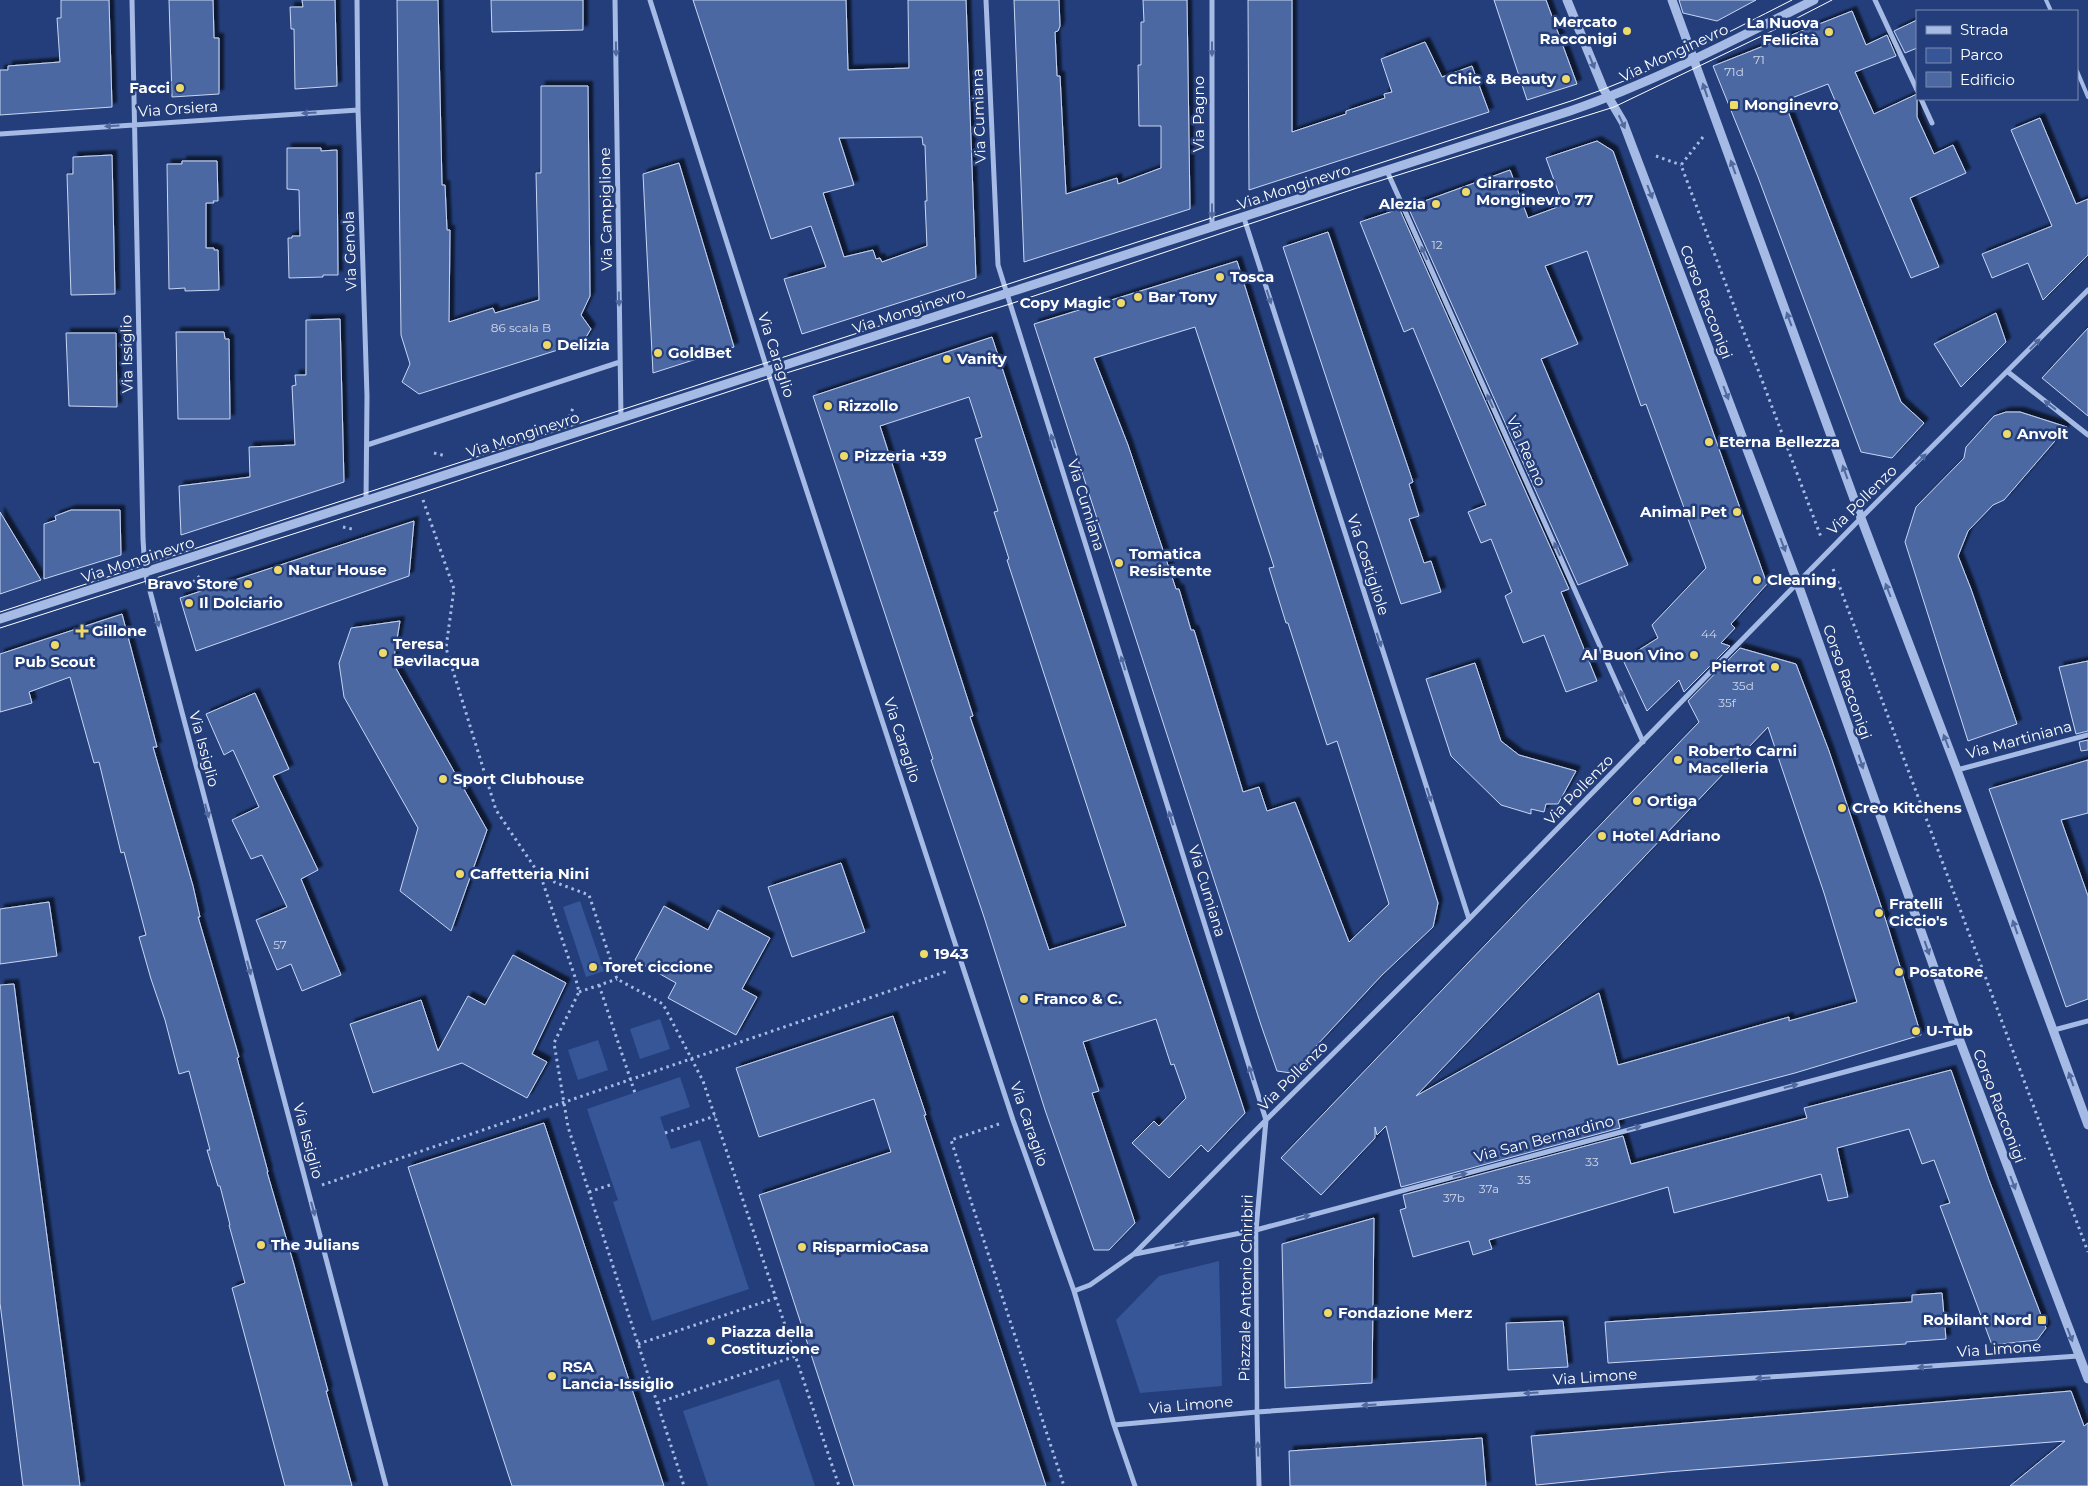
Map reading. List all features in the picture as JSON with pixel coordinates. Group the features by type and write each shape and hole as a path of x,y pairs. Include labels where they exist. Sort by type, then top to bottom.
{"street":[{"name":"Via Issiglio","path":"132,0 145,572 386,1486"},
{"name":"Via Genola","path":"356,0 367,445 366,502"},
{"name":"Via Campiglione","path":"615,0 621,418"},
{"name":"Via Caraglio","path":"650,0 768,370 1013,1120 1074,1291 1114,1425 1135,1486"},
{"name":"Via Cumiana","path":"986,0 998,265 1266,1120"},
{"name":"Via Pagno","path":"1212,0 1212,228"},
{"name":"Corso Racconigi","path":"1567,0 1591,61 1623,122 1798,584 1960,1041 2088,1380"},
{"path":"1672,0 1861,518 1957,770 2088,1125"},
{"name":"Via Monginevro","path":"0,619 1244,218 1609,98 1814,0"},
{"path":"1875,0 1916,88"},
{"path":"1921,100 1932,123"},
{"name":"Via Orsiera","path":"0,134 358,110"},
{"name":"Via Reano","path":"1387,171 1643,742"},
{"name":"Via Costigliole","path":"1244,218 1469,919"},
{"name":"Via Pollenzo","path":"1074,1291 1090,1285 1134,1254 1469,919 1861,518 2088,290"},
{"path":"367,445 620,362"},
{"path":"2008,372 2088,435"},
{"name":"Via Martiniana","path":"1957,770 2088,735"},
{"path":"2054,1030 2088,1021"},
{"name":"Via San Bernardino","path":"1134,1254 1256,1230 1960,1041"},
{"name":"Piazzale Antonio Chiribiri","path":"1259,1486 1256,1230 1266,1120"},
{"name":"Via Limone","path":"1114,1425 1257,1412 2078,1356"}],"lane":[{"path":"2078,74 2088,98"}],"path":[{"path":"1716,121 1681,165 2088,1252"},
{"path":"422,498 454,589 446,648 496,810 541,877 579,992 554,1043 568,1128 684,1486"},
{"path":"541,877 589,895 616,979 663,1004 703,1081 839,1486"},
{"path":"308,1190 963,966"},
{"path":"579,992 616,979"},
{"path":"599,985 634,1093"},
{"path":"665,1133 715,1116"},
{"path":"1013,1120 952,1140 1064,1486"},
{"path":"589,1192 613,1184"},
{"path":"638,1344 776,1298"},
{"path":"657,1403 796,1356"}],"green space":[{"path":"580,901 604,971 586,977 563,907"},
{"path":"660,1019 670,1049 640,1059 630,1029"},
{"path":"598,1040 608,1070 578,1080 568,1050"},
{"path":"680,1077 690,1107 660,1117 671,1149 700,1140 749,1289 652,1321 613,1202 618,1200 587,1109"},
{"path":"1219,1261 1222,1386 1140,1393 1116,1320 1159,1276"},
{"path":"779,1379 815,1486 708,1486 683,1411"}],"building":[{"path":"61,0 109,0 112,107 0,115 0,70 8,70 8,66 60,62 57,18 61,18"},
{"path":"169,0 213,0 214,38 219,38 219,94 172,97"},
{"path":"302,0 335,0 337,86 295,89 294,29 291,29 290,7 303,7"},
{"path":"397,0 438,0 442,185 445,185 447,230 450,230 449,322 493,308 495,313 539,300 536,173 541,173 541,86 588,86 590,296 581,315 591,329 583,342 419,394 402,382 410,364 401,335"},
{"path":"491,0 583,0 583,30 492,32"},
{"path":"693,0 846,0 848,70 909,68 908,0 966,0 976,278 802,334 784,279 826,267 811,226 771,239","holes":["922,137 923,145 925,145 927,246 882,262 880,258 876,259 873,250 844,257 823,193 854,185 839,138"]},
{"path":"1014,0 1059,0 1060,26 1058,31 1055,32 1057,76 1060,76 1066,194 1117,178 1118,184 1161,168 1161,126 1139,126 1138,65 1141,65 1141,22 1144,22 1143,0 1187,0 1190,209 1024,262"},
{"path":"1248,0 1292,0 1292,132 1346,114 1346,111 1385,98 1384,94 1392,92 1381,59 1425,42 1442,77 1472,66 1489,112 1249,190"},
{"path":"1494,0 1546,0 1577,84 1527,100"},
{"path":"1679,0 1756,0 1717,21 1683,13"},
{"path":"1852,11 1866,45 1887,35 1896,56 1855,72 1874,114 1916,94 1917,117 1934,154 1953,145 1966,173 1910,198 1939,267 1911,278 1828,84 1784,101 1901,402 1924,423 1892,458 1861,452 1758,177 1713,66"},
{"path":"1916,20 1916,48 1905,53 1894,31"},
{"path":"2040,118 2076,204 2088,199 2088,255 2043,300 2028,263 1992,278 1982,254 2052,226 2011,130"},
{"path":"1597,141 1613,151 1767,584 1731,624 1735,628 1721,643 1730,646 1684,692 1679,680 1647,711 1623,660 1658,638 1652,625 1706,568 1646,404 1641,406 1587,251 1545,266 1578,344 1541,359 1628,565 1578,585 1408,207 1510,170 1528,218 1563,205 1546,158"},
{"path":"287,148 321,148 321,151 337,150 338,275 289,278 288,238 300,236 299,190 287,189"},
{"path":"112,155 115,294 71,295 67,174 73,174 73,157"},
{"path":"182,161 217,161 218,201 206,203 206,248 218,250 219,290 185,291 185,288 169,289 167,164 182,164"},
{"path":"679,163 734,347 653,373 643,174"},
{"path":"1400,210 1569,589 1561,592 1597,681 1566,692 1544,635 1523,643 1505,596 1512,592 1491,539 1481,543 1468,512 1486,505 1413,328 1404,332 1360,222"},
{"path":"1328,232 1413,482 1409,484 1419,516 1409,519 1424,563 1431,561 1441,592 1401,604 1283,247"},
{"path":"1237,261 1438,903 1433,927 1382,975 1291,1073 1277,1071 1261,1025 1034,324","holes":["1195,327 1274,567 1269,568 1327,745 1337,741 1389,904 1349,942 1295,802 1267,811 1259,787 1243,792 1194,630 1191,630 1179,589 1176,589 1128,445 1094,358"]},
{"path":"1996,313 2006,342 1961,387 1934,344"},
{"path":"340,319 344,482 181,535 179,486 250,477 249,447 295,445 292,386 296,385 295,375 306,375 306,320"},
{"path":"2088,328 2088,416 2042,378"},
{"path":"176,332 224,332 225,339 229,339 230,419 178,419"},
{"path":"66,333 116,333 117,407 69,406"},
{"path":"992,337 1245,1113 1208,1152 1201,1145 1169,1178 1132,1143 1154,1121 1159,1126 1186,1098 1174,1064 1171,1065 1156,1019 1083,1042 1099,1091 1092,1093 1135,1223 1109,1250 1094,1250 1045,1110 984,917 931,760 933,759 813,396","holes":["969,397 982,437 975,439 998,511 994,512 1009,559 1007,560 1126,926 1049,950 970,717 973,716 880,426"]},
{"path":"2006,412 2020,412 2067,427 2004,500 1993,505 1968,531 1958,556 2017,724 1968,741 1905,542 1916,507 1964,458 1966,447 1994,416"},
{"path":"71,510 120,510 121,555 44,579 44,524 56,520 55,516"},
{"path":"0,512 41,580 0,594"},
{"path":"414,521 409,576 196,651 180,598"},
{"path":"122,614 157,747 153,747 193,886 200,917 198,917 239,1057 237,1058 267,1172 294,1265 352,1486 285,1486 232,1288 245,1283 220,1186 218,1186 207,1150 210,1150 189,1071 179,1074 165,1020 151,979 139,937 146,935 124,852 121,853 99,762 94,763 70,677 29,692 32,703 0,712 0,654"},
{"path":"400,621 393,663 487,830 451,931 400,891 418,828 344,697 339,663 351,628"},
{"path":"1740,648 1796,664 1829,751 1887,924 1921,1035 1795,1073 1618,1120 1620,1128 1401,1187 1386,1126 1377,1135 1375,1127 1375,1138 1321,1195 1281,1158 1699,722 1688,701","holes":["1768,727 1824,893 1857,1002 1789,1021 1789,1017 1618,1065 1599,993 1416,1096"]},
{"path":"2088,661 2088,731 2076,734 2059,667"},
{"path":"1475,663 1501,741 1519,755 1576,771 1558,804 1546,804 1544,812 1531,809 1531,814 1501,805 1451,756 1426,679"},
{"path":"255,693 289,769 273,776 318,870 301,879 341,975 302,991 291,964 277,970 256,920 287,907 262,855 251,859 232,820 259,807 233,750 224,755 206,714"},
{"path":"2088,740 2088,750 2081,751 2079,742"},
{"path":"2088,760 2088,813 2061,820 2088,896 2088,999 2066,1007 1989,789"},
{"path":"841,863 865,932 792,957 768,887"},
{"path":"49,902 57,956 0,964 0,909"},
{"path":"664,906 708,930 718,910 770,938 742,989 757,997 736,1035 668,998 676,983 635,960"},
{"path":"513,955 566,983 532,1054 547,1062 527,1098 462,1063 373,1093 350,1024 421,1000 438,1051 468,996 485,1005"},
{"path":"14,984 80,1486 23,1486 0,1303 0,985"},
{"path":"893,1016 1046,1486 854,1486 759,1195 891,1152 874,1099 759,1137 736,1068"},
{"path":"1951,1070 1989,1180 2046,1328 2037,1340 1992,1345 1940,1206 1950,1203 1934,1160 1922,1164 1909,1129 1837,1148 1848,1197 1828,1201 1821,1174 1674,1213 1668,1187 1489,1240 1492,1249 1473,1255 1469,1241 1413,1257 1400,1210 1406,1208 1403,1195 1623,1136 1631,1164 1807,1118 1804,1108"},
{"name":"RSA Lancia-Issiglio","path":"544,1123 664,1486 512,1486 408,1167"},
{"name":"Fondazione Merz","path":"1374,1218 1372,1383 1285,1388 1282,1244"},
{"path":"1942,1293 1946,1339 1906,1342 1906,1344 1608,1363 1605,1322 1912,1302 1912,1295"},
{"path":"1563,1321 1568,1367 1508,1370 1506,1323"},
{"path":"2071,1391 2084,1426 2088,1423 2088,1486 2010,1486 2065,1441 1667,1472 1536,1485 1531,1436"},
{"path":"1482,1438 1486,1486 1290,1486 1289,1451"}],"tram line":[{"path":"0,612 1574,100 1658,66 1792,0"},
{"path":"0,628 421,493 770,378 1010,304 1357,188 1614,107 1832,0"}],"place":[{"name":"Mercato Racconigi","path":"1627,31"},
{"name":"La Nuova Felicità","path":"1829,32"},
{"name":"Chic & Beauty","path":"1566,79"},
{"name":"Facci","path":"180,88"},
{"name":"Monginevro","path":"1734,105"},
{"name":"Girarrosto Monginevro 77","path":"1466,192"},
{"name":"Alezia","path":"1436,204"},
{"name":"Tosca","path":"1220,277"},
{"name":"Bar Tony","path":"1138,297"},
{"name":"Copy Magic","path":"1121,303"},
{"name":"Delizia","path":"547,345"},
{"name":"GoldBet","path":"658,353"},
{"name":"Vanity","path":"947,359"},
{"name":"Rizzollo","path":"828,406"},
{"name":"Anvolt","path":"2007,434"},
{"name":"Eterna Bellezza","path":"1709,442"},
{"name":"Pizzeria +39","path":"844,456"},
{"name":"Animal Pet","path":"1737,512"},
{"name":"Tomatica Resistente","path":"1119,563"},
{"name":"Natur House","path":"278,570"},
{"name":"Cleaning","path":"1757,580"},
{"name":"Bravo Store","path":"248,584"},
{"name":"Il Dolciario","path":"189,603"},
{"name":"Gillone","path":"82,631"},
{"name":"Pub Scout","path":"55,645"},
{"name":"Teresa Bevilacqua","path":"383,653"},
{"name":"Al Buon Vino","path":"1694,655"},
{"name":"Pierrot","path":"1775,667"},
{"name":"Roberto Carni Macelleria","path":"1678,760"},
{"name":"Sport Clubhouse","path":"443,779"},
{"name":"Ortiga","path":"1637,801"},
{"name":"Creo Kitchens","path":"1842,808"},
{"name":"Hotel Adriano","path":"1602,836"},
{"name":"Caffetteria Nini","path":"460,874"},
{"name":"Fratelli Ciccio's","path":"1879,913"},
{"name":"1943","path":"924,954"},
{"name":"Toret ciccione","path":"593,967"},
{"name":"PosatoRe","path":"1899,972"},
{"name":"Franco & C.","path":"1024,999"},
{"name":"U-Tub","path":"1916,1031"},
{"name":"The Julians","path":"261,1245"},
{"name":"RisparmioCasa","path":"802,1247"},
{"name":"Fondazione Merz","path":"1328,1313"},
{"name":"Robilant Nord","path":"2042,1320"},
{"name":"Piazza della Costituzione","path":"711,1341"},
{"name":"RSA Lancia-Issiglio","path":"552,1376"}]}
